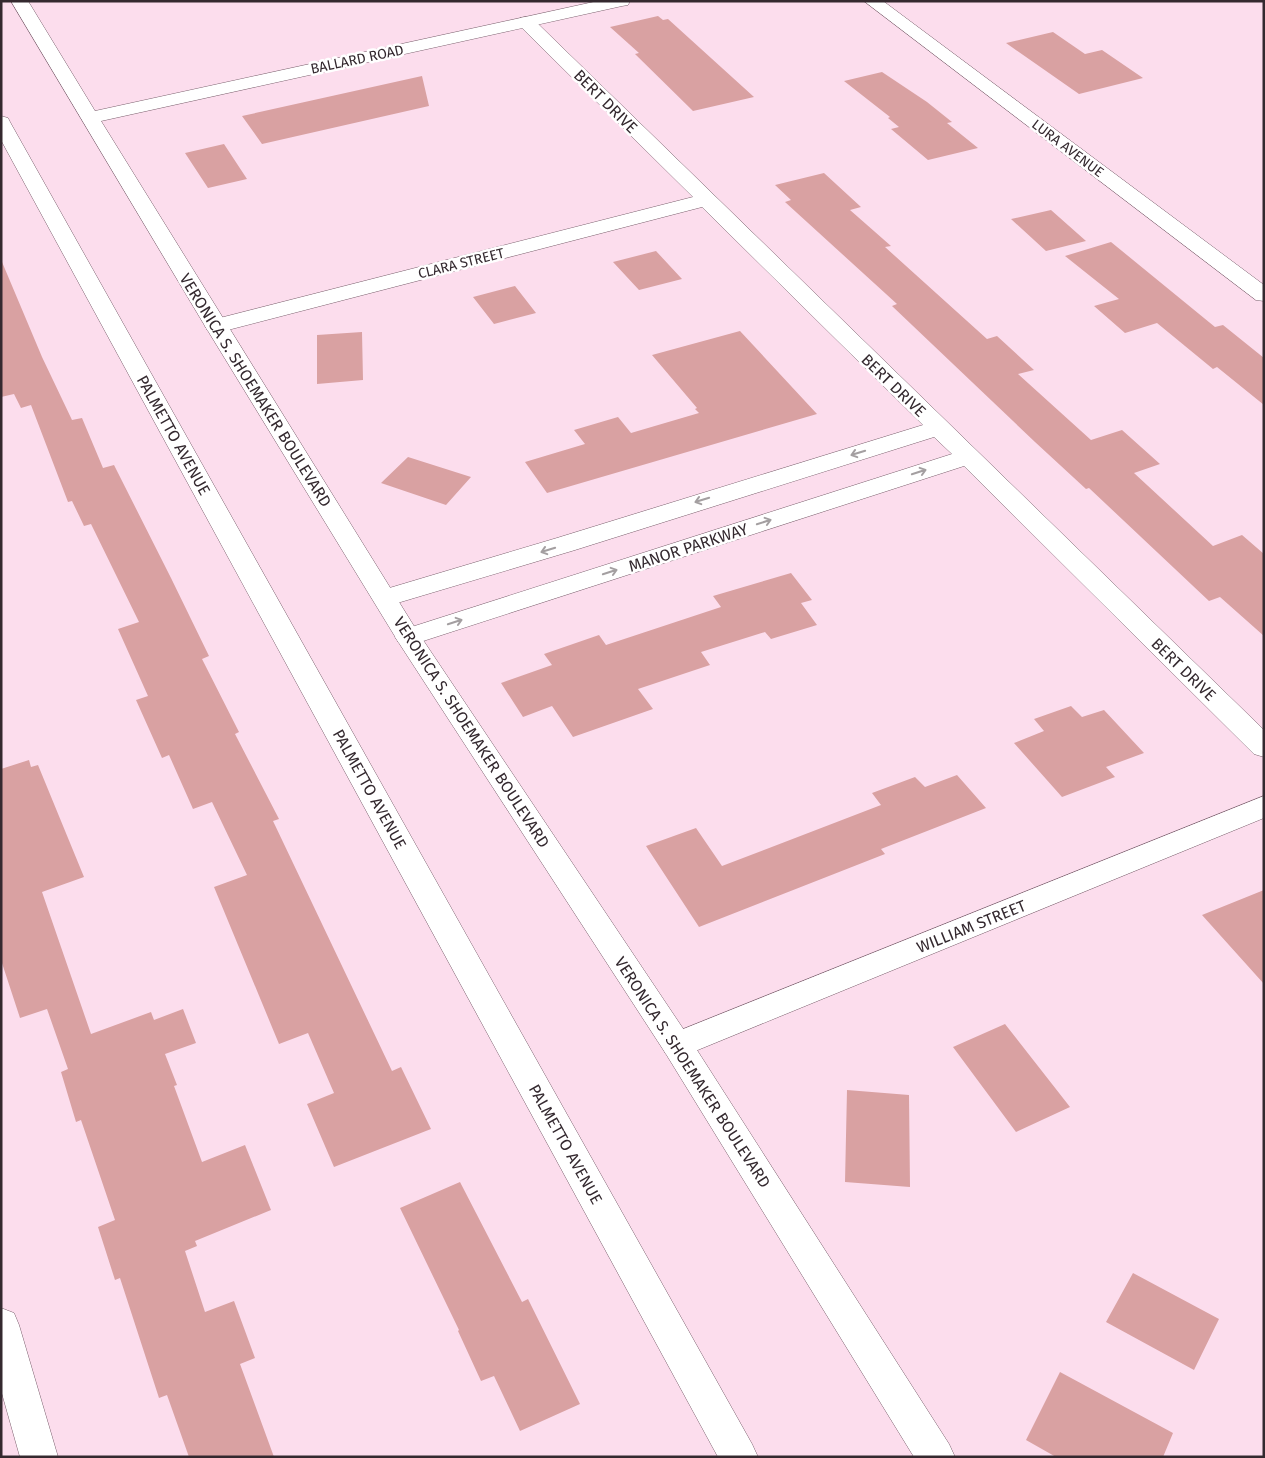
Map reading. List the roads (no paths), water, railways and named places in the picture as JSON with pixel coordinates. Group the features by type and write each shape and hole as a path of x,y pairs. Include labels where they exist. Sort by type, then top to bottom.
{"street":[{"name":"VERONICA S. SHOEMAKER BOULEVARD","path":"19,1 216,326 408,637 677,1045 936,1457"},
{"name":"BALLARD ROAD","path":"91,118 622,1"},
{"name":"LURA AVENUE","path":"872,1 1264,294"},
{"name":"BERT DRIVE","path":"526,22 705,200 1264,747"},
{"name":"PALMETTO AVENUE","path":"1,122 739,1457"},
{"name":"CLARA STREET","path":"216,326 705,200"},
{"path":"384,598 566,544 938,428"},
{"name":"MANOR PARKWAY","path":"408,637 967,457"},
{"name":"WILLIAM STREET","path":"677,1045 1264,806"},
{"path":"1,1325 38,1457"}]}
